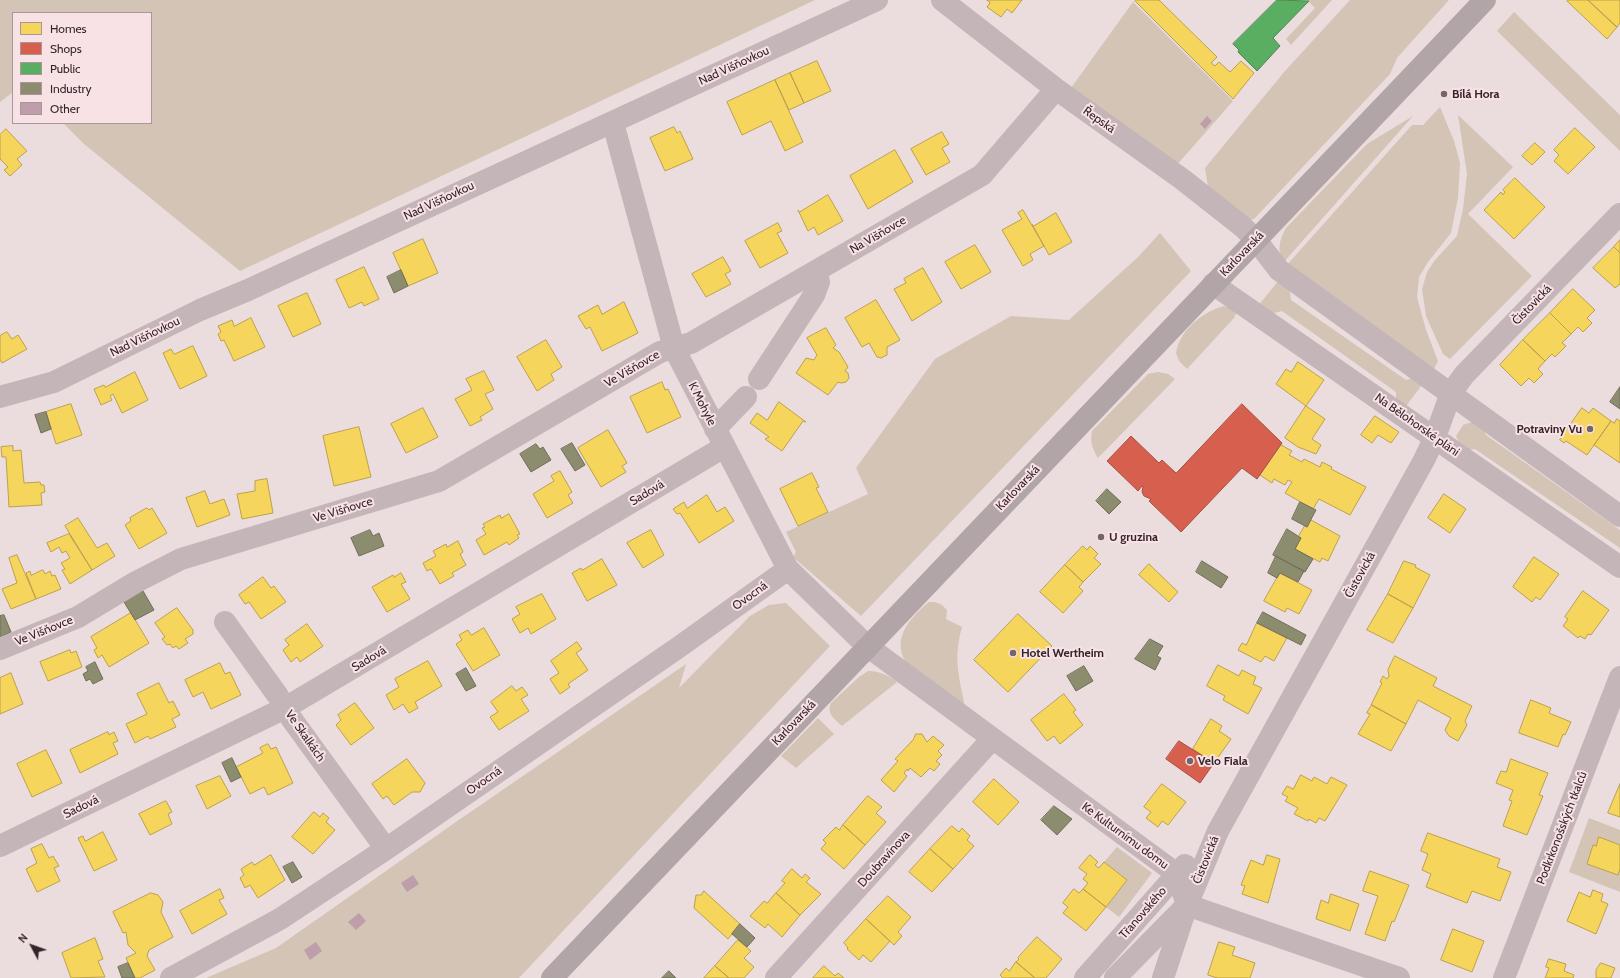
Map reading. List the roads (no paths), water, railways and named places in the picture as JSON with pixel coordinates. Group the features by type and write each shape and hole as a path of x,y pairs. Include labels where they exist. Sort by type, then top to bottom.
{"main road":[{"name":"Karlovarská","path":"552,978 867,646 1485,0"}],"street":[{"name":"Nad Višňovkou","path":"0,397 54,382 200,310 248,290 559,146 613,123 877,0"},
{"name":"Řepská","path":"943,0 1056,89 1182,179 1243,227 1256,240"},
{"name":"Na Višňovce","path":"674,348 691,343 982,175 1056,89"},
{"name":"K Mohyle","path":"613,123 674,348 788,569 867,646"},
{"name":"Čistovická","path":"1163,978 1187,905 1218,831 1424,460 1435,437 1451,393 1464,375 1620,214"},
{"path":"1256,240 1279,270 1620,516"},
{"path":"759,379 814,295 819,282 816,271"},
{"name":"Na Bělohorské pláni","path":"1213,284 1620,567"},
{"name":"Ve Višňovce","path":"0,649 78,617 136,582 181,559 439,481 660,352 674,348"},
{"name":"Sadová","path":"0,846 285,708 720,438 746,397"},
{"name":"Ovocná","path":"171,978 280,919 386,849 679,647 788,569"},
{"name":"Ve Skalkách","path":"225,622 386,849"},
{"name":"Ke Kulturnímu domu","path":"867,646 1177,874 1187,905"},
{"name":"Podkrkonošských tkalců","path":"1504,978 1620,678"},
{"name":"Doubravínova","path":"776,978 992,739"},
{"name":"Třanovského","path":"1085,978 1177,874 1218,831"},
{"path":"1187,905 1391,977"},
{"name":"Třanovského","path":"1115,978 1187,905"}],"place":[{"name":"Bílá Hora","path":"1444,94"},
{"name":"Potraviny Vu","path":"1590,429"},
{"name":"U gruzina","path":"1101,537"},
{"name":"Hotel Wertheim","path":"1013,653"},
{"name":"Velo Fiala","path":"1190,761"}]}
